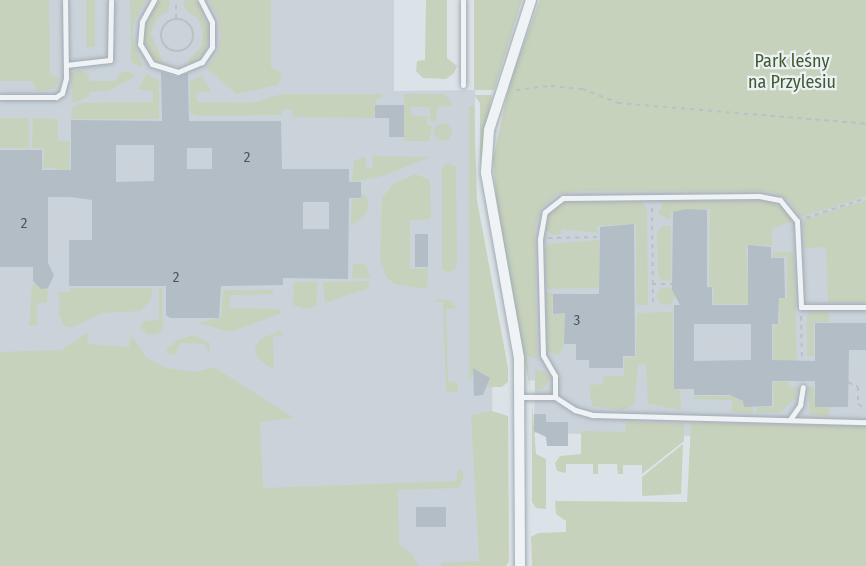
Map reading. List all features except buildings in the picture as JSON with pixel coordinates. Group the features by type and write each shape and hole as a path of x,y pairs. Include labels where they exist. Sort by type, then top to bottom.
{"street":[{"path":"520,566 520,397 517,341 492,223 486,172 489,130 531,0"}],"lane":[{"path":"0,97 56,97 64,88 65,0"},
{"path":"154,0 142,22 140,44 152,64 177,72 198,65 212,47 212,22 201,0"},
{"path":"463,0 463,85"},
{"path":"66,65 110,60 111,1"},
{"path":"555,397 555,376 544,364 543,355 540,239 545,212 563,198 770,197 788,205 797,221 801,307 866,307"},
{"path":"791,418 800,405 803,387"},
{"path":"520,397 555,397 575,410 593,415 791,418 866,422"}],"path":[{"path":"176,0 176,18"},
{"path":"176,18 189,24 194,34 190,45 178,52 166,47 160,35 166,23 176,18"},
{"path":"500,93 551,86 582,89 618,103 866,124"},
{"path":"652,196 652,306"},
{"path":"797,221 866,198"},
{"path":"540,239 600,237"},
{"path":"652,284 672,284"},
{"path":"801,307 802,361"},
{"path":"848,382 858,387 858,404 866,409"}],"shaded area":[{"path":"0,0 394,0 394,91 475,90 475,242 492,317 493,566 0,566"},
{"path":"529,128 866,147 866,439 534,433 535,381 529,380 526,344"}],"green space":[{"path":"0,0 49,0 50,74 60,79 53,89 37,91 32,81 0,81"},
{"path":"86,0 95,0 95,47 86,47"},
{"path":"130,0 146,0 135,19 132,36 143,68 131,62"},
{"path":"157,0 170,0 168,11 157,18 151,33 164,65 153,58 144,41 144,27"},
{"path":"184,0 196,0 210,31 206,52 189,65 189,59 201,47 203,32 198,19 184,8"},
{"path":"209,0 271,0 271,67 282,74 278,85 236,94 207,68 218,53 221,36 219,19"},
{"path":"426,0 447,0 447,58 457,66 454,73 446,79 423,78 416,71 417,61 425,60"},
{"path":"474,0 522,0 494,90 474,90"},
{"name":"Park leśny na Przylesiu","path":"540,0 866,0 866,196 801,217 788,199 768,191 576,191 556,195 541,208 535,228 537,359 527,356 530,389 497,208 493,159 511,78"},
{"path":"79,70 87,73 90,81 117,81 118,74 128,71 136,76 108,91 89,92 89,97 72,103 71,73"},
{"path":"147,74 159,81 159,119 71,119 72,108 80,103 153,102 153,92 138,89"},
{"path":"202,75 211,92 196,92 197,102 252,103 282,94 382,94 382,98 376,98 374,118 292,117 292,110 282,110 282,115 199,116 190,113 190,81"},
{"path":"404,94 444,94 450,99 452,105 437,107 436,122 430,121 430,107 410,107 412,116 428,116 427,125 432,126 429,141 404,141"},
{"path":"474,95 492,95 480,163 480,103"},
{"path":"469,106 474,106 477,200 508,368 508,382 502,387 487,387 490,378 477,370 469,380"},
{"path":"0,118 29,118 29,148 0,148"},
{"path":"33,118 58,119 58,141 70,141 69,181 57,181 57,168 43,168 44,148 32,148"},
{"path":"443,123 449,126 452,132 449,138 443,141 437,138 434,132 437,126"},
{"path":"365,156 366,168 373,168 372,156 430,157 383,176 352,182 354,161"},
{"path":"447,163 456,167 457,260 455,269 448,273 442,269 442,169"},
{"path":"415,174 430,180 431,219 410,220 410,269 428,268 427,289 394,284 385,275 380,259 382,198 393,184"},
{"path":"361,192 368,199 367,212 351,227 352,199 361,199"},
{"path":"866,200 866,302 828,302 826,247 804,248 803,220"},
{"path":"641,201 647,209 648,305 636,305 636,224 597,226 598,233 561,229 561,234 553,235 545,229 549,215 565,202"},
{"path":"664,201 767,201 785,209 792,221 772,229 772,246 746,245 749,304 713,304 714,287 709,286 710,209 671,212 671,219 666,219 658,213"},
{"path":"662,226 671,226 671,281 661,280 658,275 657,232"},
{"path":"599,240 599,288 546,289 545,249 548,244"},
{"path":"773,252 792,252 794,255 797,372 780,360 773,360 773,325 780,324 779,299 787,298 787,257 773,257"},
{"path":"353,264 366,264 370,278 352,278"},
{"path":"370,281 366,289 325,303 323,282"},
{"path":"294,282 318,282 316,306 306,309 293,305"},
{"path":"32,284 48,288 47,303 37,303 37,325 29,326"},
{"path":"666,287 672,290 675,296 672,302 666,305 660,302 657,296 660,290"},
{"path":"70,288 152,288 151,299 141,311 102,313 71,328 64,326 59,315 59,292 70,292"},
{"path":"159,288 162,288 163,329 157,334 147,335 140,326 144,321 159,320"},
{"path":"223,290 273,290 273,294 230,295 229,308 280,309 282,313 230,332 199,323 221,317"},
{"path":"546,293 553,293 552,315 564,313 565,343 559,355 547,351"},
{"path":"438,299 450,300 457,308 446,309 448,381 458,383 458,392 446,392 443,302 434,302"},
{"path":"811,311 829,311 829,322 814,322 814,356 807,356 807,316"},
{"path":"673,312 674,389 680,390 681,410 648,404 646,364 638,365 634,405 623,410 592,406 589,385 603,384 603,376 624,376 624,358 636,357 637,313"},
{"path":"280,331 284,335 273,336 274,370 257,358 255,348 260,339"},
{"path":"87,333 88,344 129,347 131,335 147,358 166,368 195,372 214,367 294,418 260,422 263,488 457,481 457,470 461,470 464,476 459,488 398,490 399,544 411,553 419,566 0,566 0,352 61,350"},
{"path":"194,335 210,343 209,354 205,344 180,343 176,355 167,353 167,348 178,340"},
{"path":"535,369 546,372 550,379 544,388 535,391"},
{"path":"773,382 788,382 788,387 797,387 796,398 780,412 757,413 757,407 774,407"},
{"path":"744,385 744,407 752,407 753,413 732,412 732,400 693,399 695,396 732,396"},
{"path":"808,387 814,387 815,407 829,407 829,417 810,414"},
{"path":"532,402 536,454 546,459 546,509 536,508 532,502"},
{"path":"492,411 508,416 509,561 506,566 441,566 441,563 479,561 471,415"},
{"path":"626,422 684,423 684,441 642,474 642,465 623,465 623,474 618,474 617,464 598,464 598,474 593,474 593,464 566,464 566,473 557,471 555,463 560,456 581,454 581,431 625,432"},
{"path":"691,423 866,426 866,566 532,566 531,537 538,533 566,532 566,521 556,514 555,501 687,502"},
{"path":"683,444 681,494 642,496 642,477"}]}
